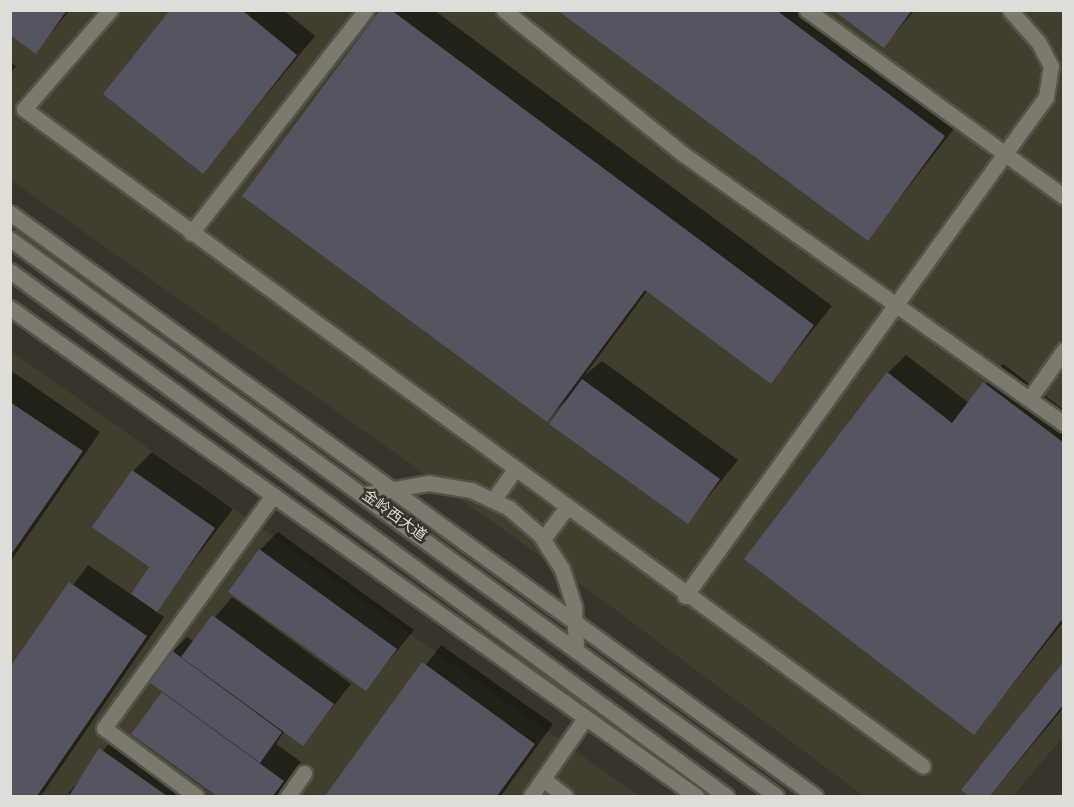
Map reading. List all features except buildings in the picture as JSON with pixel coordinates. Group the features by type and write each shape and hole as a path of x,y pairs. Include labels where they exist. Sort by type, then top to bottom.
{"street":[{"path":"110,10 24,109 685,596 923,766"},
{"path":"190,233 366,10"},
{"path":"504,10 683,154 897,308 1030,398 1064,424"},
{"path":"807,10 1002,156 1064,197"},
{"path":"685,596 897,308 1052,82 1039,43 1010,10"},
{"path":"10,213 392,487 815,796"},
{"name":"金岭西大道","path":"10,239 367,494 777,796"},
{"name":"金岭西大道","path":"10,271 726,796"},
{"path":"10,308 696,796"},
{"path":"1030,398 1064,350"},
{"path":"494,499 514,470"},
{"path":"367,494 392,487 450,485 494,499 543,539 562,569 576,622 576,647"},
{"path":"196,796 104,728 273,495"},
{"path":"543,539 566,508"},
{"path":"531,796 585,718"},
{"path":"288,796 304,773"},
{"path":"543,779 565,796"}],"shaded area":[{"path":"11,11 1063,11 1063,737 1013,796 864,796 601,599 11,180"},
{"path":"11,351 639,796 11,796"}]}
